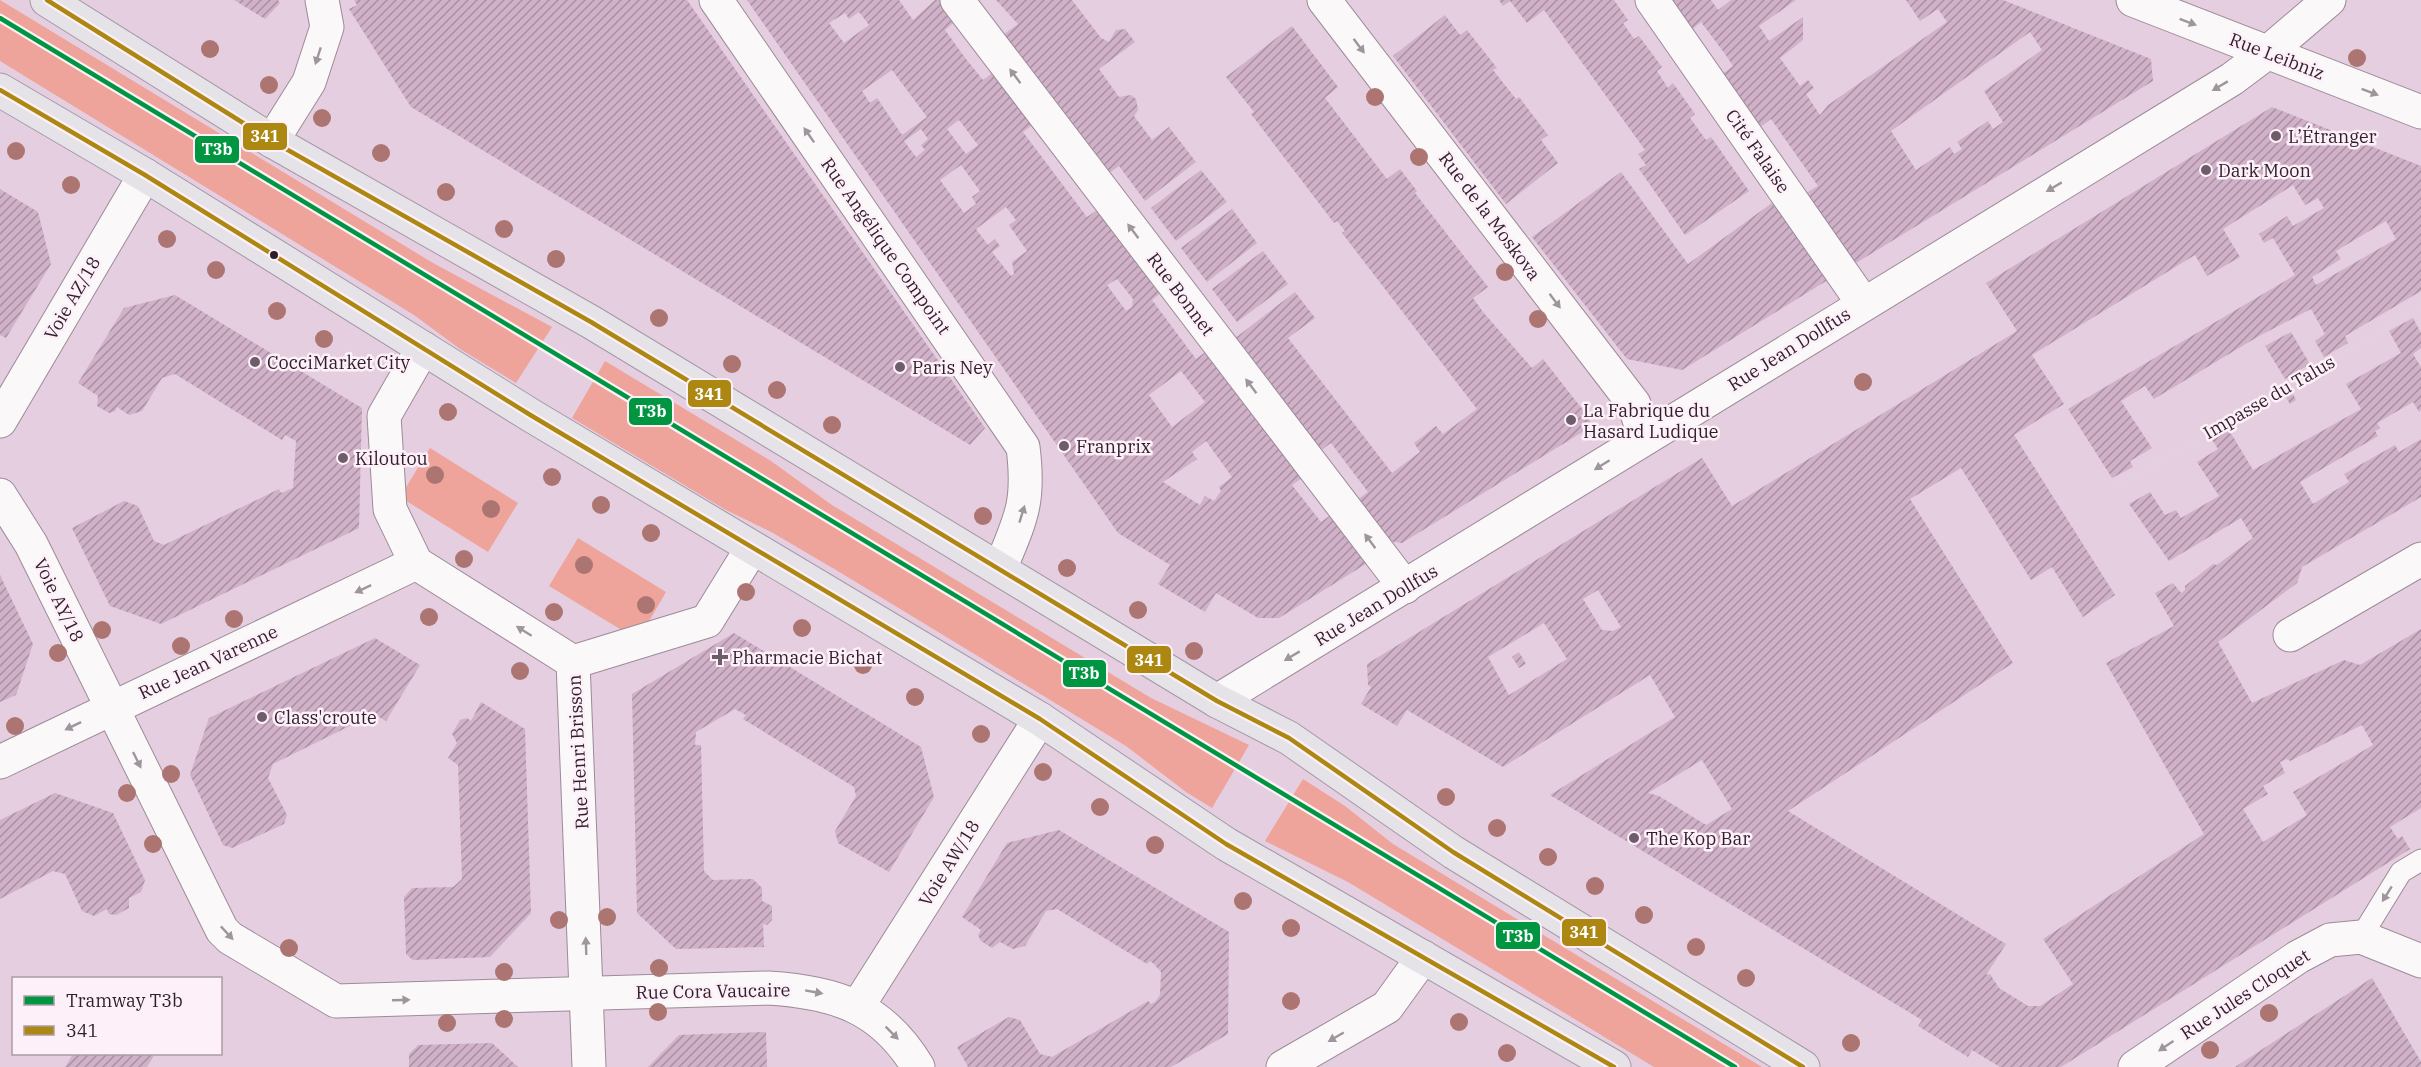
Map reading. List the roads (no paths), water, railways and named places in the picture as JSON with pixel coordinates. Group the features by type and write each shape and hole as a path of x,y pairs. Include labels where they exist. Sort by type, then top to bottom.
{"main road":[{"path":"46,0 272,141 591,322 1217,701 1289,738 1453,852 1803,1067"},
{"path":"0,90 145,175 423,348 752,548 1040,719 1226,844 1614,1067"}],"street":[{"path":"272,141 309,82 327,27 322,0"},
{"name":"Rue Angélique Compoint","path":"716,0 1023,447 1028,483 1024,512 1000,569"},
{"name":"Rue Bonnet","path":"957,0 1405,587"},
{"name":"Rue de la Moskova","path":"1324,0 1634,405 1645,438"},
{"name":"Cité Falaise","path":"1652,0 1863,303"},
{"name":"Rue Leibniz","path":"2133,0 2421,112"},
{"name":"Rue Jean Dollfus","path":"1217,701 1863,303 2232,79 2329,0"},
{"name":"Voie AZ/18","path":"0,422 145,175"},
{"path":"423,348 384,416 390,508 416,563 573,662"},
{"name":"Voie AY/18","path":"0,495 31,544 222,930 230,939 324,996 347,1002 588,993"},
{"name":"Rue Henri Brisson","path":"590,1067 573,662 707,621 752,548"},
{"path":"2290,635 2421,558"},
{"name":"Rue Jean Varenne","path":"0,762 416,563"},
{"name":"Voie AW/18","path":"858,1006 1040,719"},
{"path":"2361,937 2421,961"},
{"name":"Rue Jules Cloquet","path":"2135,1067 2298,957 2330,940 2361,937"},
{"path":"1283,1067 1387,1007 1423,957"},
{"name":"Rue Cora Vaucaire","path":"588,993 768,988 830,995 858,1006 887,1028 906,1048 918,1067"}],"lane":[{"path":"2361,937 2401,872 2421,860"}],"tram line":[{"name":"T3b","path":"0,18 1735,1067"}],"place":[{"name":"L’Étranger","path":"2276,136"},
{"name":"Dark Moon","path":"2206,170"},
{"name":"CocciMarket City","path":"255,362"},
{"name":"Paris Ney","path":"900,367"},
{"name":"La Fabrique du Hasard Ludique","path":"1571,420"},
{"name":"Franprix","path":"1064,446"},
{"name":"Kiloutou","path":"343,458"},
{"name":"Pharmacie Bichat","path":"720,657"},
{"name":"Class'croute","path":"262,717"},
{"name":"The Kop Bar","path":"1634,838"}]}
